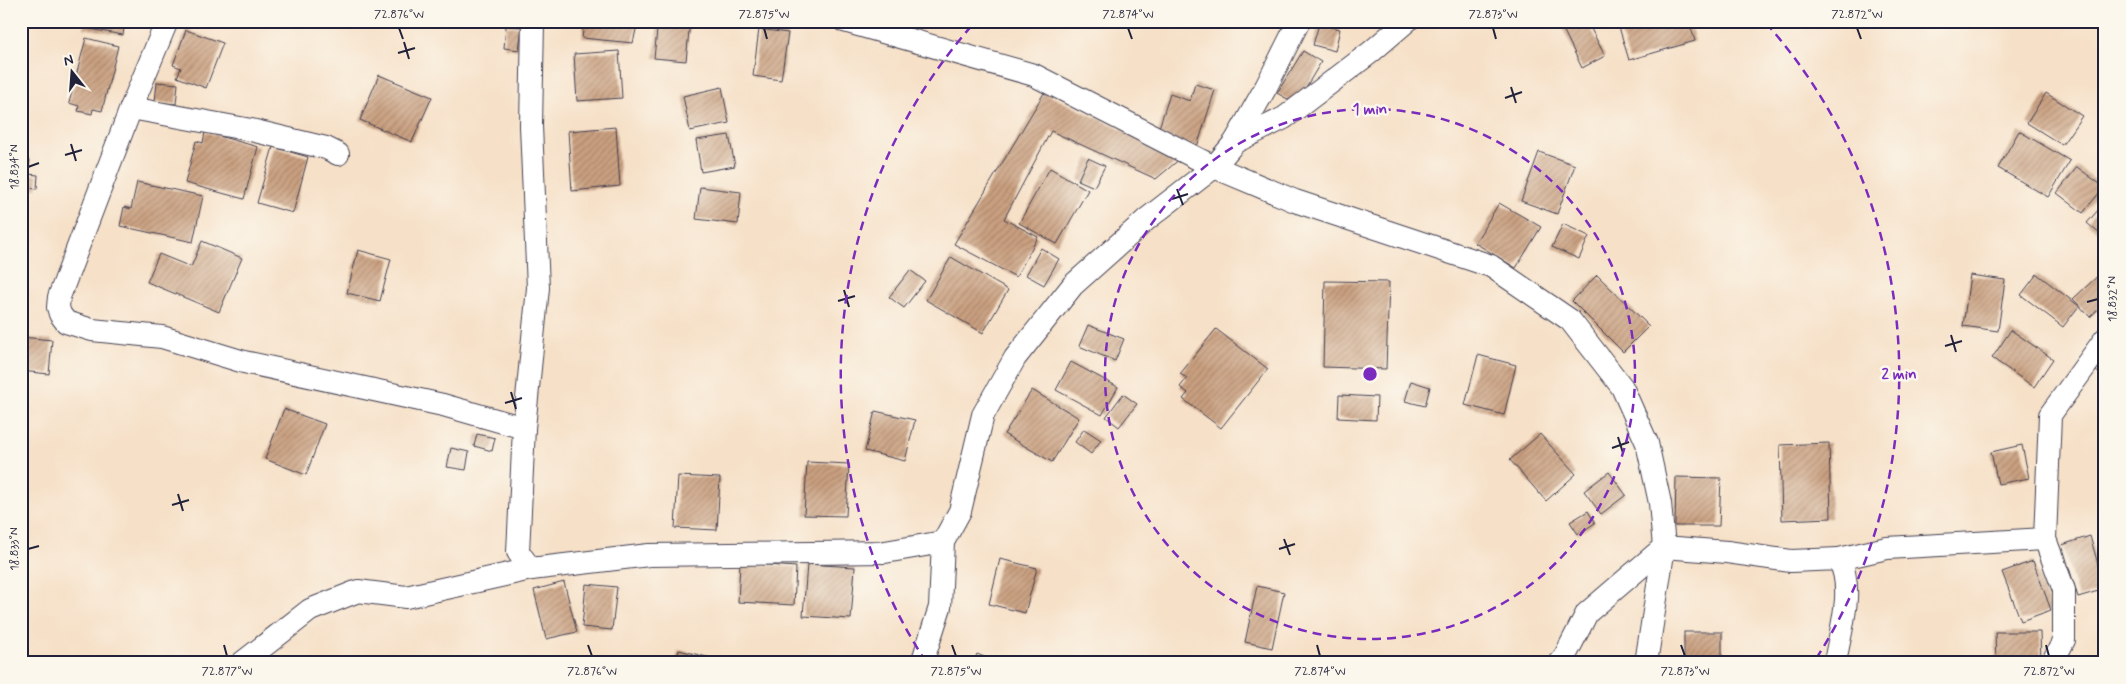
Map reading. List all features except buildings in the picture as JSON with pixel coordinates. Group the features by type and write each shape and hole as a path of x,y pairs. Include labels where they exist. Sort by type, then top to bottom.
{"street":[{"path":"167,21 131,108 59,297 58,307 60,314 66,322 92,330 162,337 244,362 443,405 524,428"},
{"path":"531,569 518,552 524,428 538,288 531,126 533,21"},
{"path":"844,21 1034,76 1214,167 1295,202 1491,266 1570,320 1622,387 1647,443 1660,503 1664,547 1646,663"},
{"path":"922,663 940,607 943,542 960,511 983,415 1015,358 1073,285 1147,219 1214,167 1235,142 1266,87 1298,21"},
{"path":"1235,142 1284,118 1371,52 1407,21"},
{"path":"131,108 251,130 326,148 338,154"},
{"path":"2052,663 2064,640 2064,590 2045,539 2050,415 2105,339"},
{"path":"1559,663 1565,656 1587,613 1664,547 1727,552 1791,562 1839,559 1887,548 2045,539"},
{"path":"242,663 310,610 358,591 406,597 531,569 649,555 885,552 943,542"},
{"path":"1835,663 1846,602 1846,581 1844,569 1839,559"}]}
